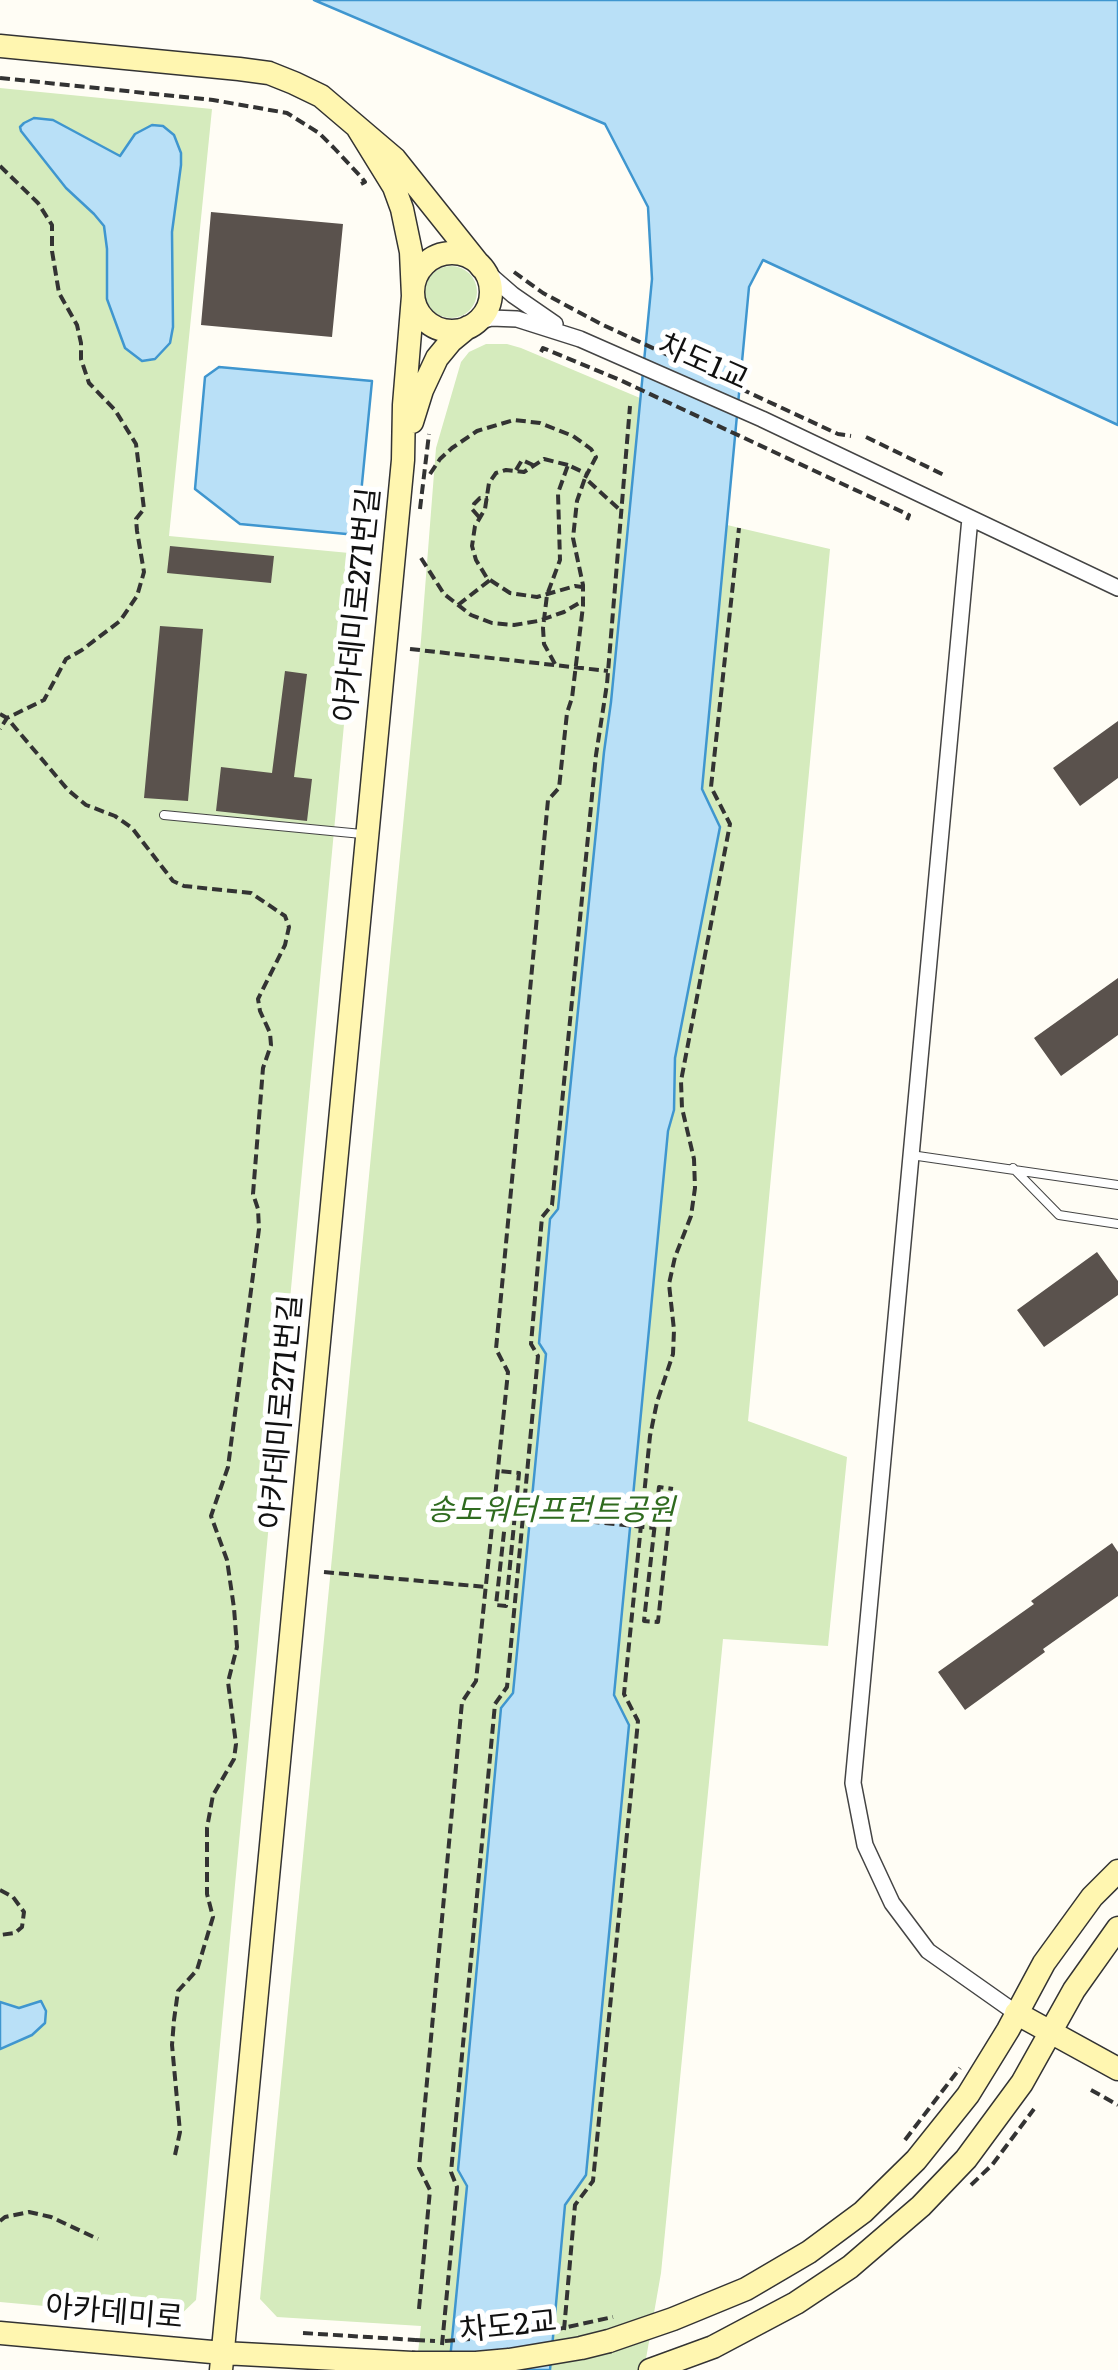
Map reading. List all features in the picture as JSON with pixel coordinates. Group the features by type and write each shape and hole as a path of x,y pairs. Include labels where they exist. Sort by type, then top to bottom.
{"street":[{"path":"0,46 269,73 321,96 386,150 482,268 489,282 490,298 484,314 451,340 437,358 414,412 403,460"},
{"path":"358,127 402,209 412,252 413,296 418,312 430,324 446,330 491,318 517,319 580,339"},
{"path":"403,460 413,287 419,271 438,256 462,255 476,262 512,295 580,339"},
{"name":"차도1교","path":"580,339 762,419 1118,588"},
{"name":"아카데미로271번길","path":"222,2361 403,460"},
{"path":"970,518 853,1783 865,1845 892,1904 928,1951 1016,2013 1118,2068"},
{"name":"차도2교","path":"222,2361 414,2352 476,2363 543,2356 611,2329 673,2319 746,2289 808,2252 863,2212 943,2128 990,2061 1044,1963 1071,1924 1118,1870"},
{"path":"650,2370 768,2319 826,2285 921,2206 966,2159 1022,2083 1074,1990 1118,1928"},
{"name":"아카데미로","path":"0,2333 222,2361"}],"lane":[{"path":"164,815 366,834"},
{"path":"911,1155 1118,1185"},
{"path":"1013,1168 1059,1215 1118,1224"}],"path":[{"path":"0,78 213,100 286,113 334,148 365,182 361,184"},
{"path":"0,166 38,203 52,225 59,293 78,325 89,383 115,410 136,444 144,509 136,519 144,572 137,596 120,621 66,659 44,700 7,718 0,729"},
{"path":"508,267 543,293 625,335 838,434 851,436"},
{"path":"541,352 543,348 620,380 909,516 907,520"},
{"path":"442,2352 457,2187 451,2172 493,1723 495,1704 507,1687 538,1356 531,1344 542,1216 552,1205 596,755 608,671 630,406"},
{"path":"419,2308 430,2190 418,2168 454,1780 462,1702 476,1681 508,1372 496,1349 548,800 559,788 584,600 573,538 577,501 596,457 582,442 552,426 514,420 465,438 440,459 430,474"},
{"path":"866,437 944,475"},
{"path":"583,588 575,586 537,598 504,590 490,580 476,560 472,546 473,531 488,498 488,486 500,471 524,472 549,458 586,476 620,510"},
{"path":"516,471 522,460 533,465"},
{"path":"555,664 544,644 544,619 547,595 560,560 557,501 568,465"},
{"path":"480,518 472,506 480,498 488,498"},
{"path":"564,2333 575,2204 593,2180 638,1721 624,1694 650,1436 674,1343 670,1284 675,1257 691,1216 695,1188 681,1081 730,824 712,787 740,528"},
{"path":"420,558 457,606 492,623 514,625 544,619 584,600"},
{"path":"457,606 490,580"},
{"path":"410,649 608,671"},
{"path":"0,714 68,790 86,805 115,816 132,828 173,880 184,886 251,893 284,916 289,927 285,945 258,999 271,1046 263,1068 254,1194 260,1228 228,1467 212,1516 227,1560 234,1608 238,1647 228,1682 236,1744 234,1759 213,1795 207,1828 206,1894 213,1917 198,1970 178,1992 172,2045 180,2132 174,2155"},
{"path":"494,1512 506,1514 496,1605 506,1606 519,1473 498,1471"},
{"path":"670,1511 658,1622 644,1621 660,1487 673,1489"},
{"path":"515,1514 655,1528"},
{"path":"324,1572 486,1587"},
{"path":"0,1890 13,1897 24,1912 22,1927 15,1933 0,1934"},
{"path":"900,2146 968,2057"},
{"path":"1091,2090 1118,2105"},
{"path":"0,2220 29,2212 51,2217 98,2239"},
{"path":"303,2332 414,2352 470,2340 611,2329"}],"green space":[{"path":"0,88 212,109 169,536 360,554 196,2300 177,2318 0,2302"},
{"path":"451,266 469,274 477,292 469,310 451,318 433,310 425,292 433,274"},
{"name":"송도워터프런트공원","path":"652,279 749,287 727,525 830,549 748,1421 847,1457 828,1646 723,1639 661,2273 644,2370 416,2370 421,2326 277,2317 260,2299 421,640 436,448 461,362 469,352 486,344 521,348 640,398"}],"water":[{"path":"314,0 1118,0 1118,425 763,260 749,287 702,789 720,827 675,1058 674,1110 668,1131 614,1695 629,1725 586,2175 565,2205 550,2370 449,2370 467,2186 458,2170 501,1708 513,1693 546,1354 539,1343 550,1219 558,1209 652,279 648,207 605,124"},
{"path":"34,118 53,120 120,156 135,134 152,125 163,126 174,135 181,165 172,232 173,327 170,343 155,359 142,361 125,348 107,299 104,226 66,188 21,131 24,123"},
{"path":"219,367 372,381 357,535 240,524 195,489 205,377"},
{"path":"41,2001 46,2011 45,2023 32,2035 0,2049 0,2002 19,2008"}],"building":[{"path":"211,212 343,224 332,337 201,325"},
{"path":"170,546 274,556 271,583 167,573"},
{"path":"160,626 203,629 188,801 144,798"},
{"path":"285,671 307,674 294,777 312,779 307,821 216,811 221,767 272,773"},
{"path":"1118,721 1118,778 1080,806 1053,768"},
{"path":"1118,978 1118,1035 1061,1076 1034,1038"},
{"path":"1097,1252 1118,1281 1118,1295 1044,1347 1017,1310"},
{"path":"1112,1543 1118,1552 1118,1596 965,1710 938,1672"}]}
